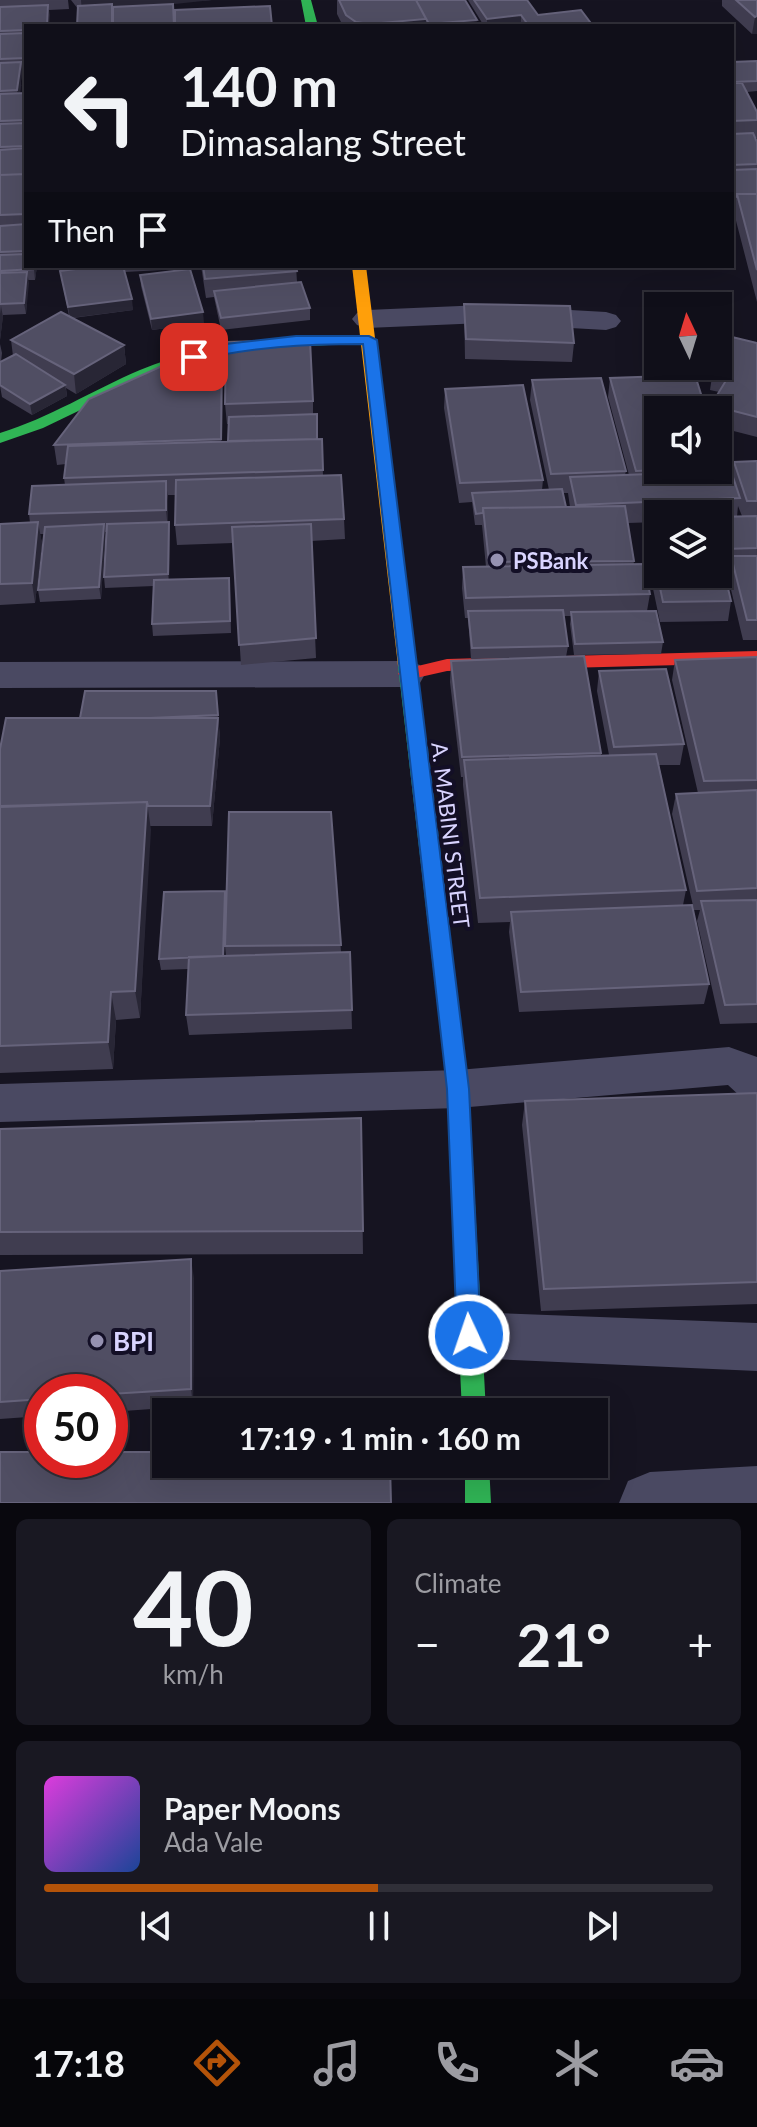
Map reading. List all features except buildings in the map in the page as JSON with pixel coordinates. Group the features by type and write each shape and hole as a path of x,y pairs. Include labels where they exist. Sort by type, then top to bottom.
{"main road":[{"path":"306,0 312,24"},
{"name":"A. MABINI STREET","path":"359,268 458,1089 473,1398"},
{"path":"0,438 149,372 217,350 368,330"},
{"path":"407,674 447,665 757,657"},
{"path":"477,1478 478,1503"}],"street":[{"path":"650,1503 757,1497"}],"lane":[{"path":"368,330 483,314 606,321"},
{"path":"0,675 407,674"},
{"path":"0,1103 458,1089 729,1066 748,1073 757,1084"},
{"path":"469,1335 757,1347"}],"traffic: fast":[{"path":"306,0 312,24"},
{"path":"0,438 56,417 146,373 200,355 255,345 369,340"},
{"path":"407,666 458,1089 473,1398"},
{"path":"477,1478 478,1503"}],"traffic: slow":[{"path":"359,268 407,666"}],"traffic: jam":[{"path":"407,674 447,665 757,657"}],"place":[{"name":"PSBank","path":"497,560"},
{"name":"BPI","path":"97,1341"}],"route":[{"path":"194,357 217,350 296,340 369,340 458,1089 469,1335"}]}
